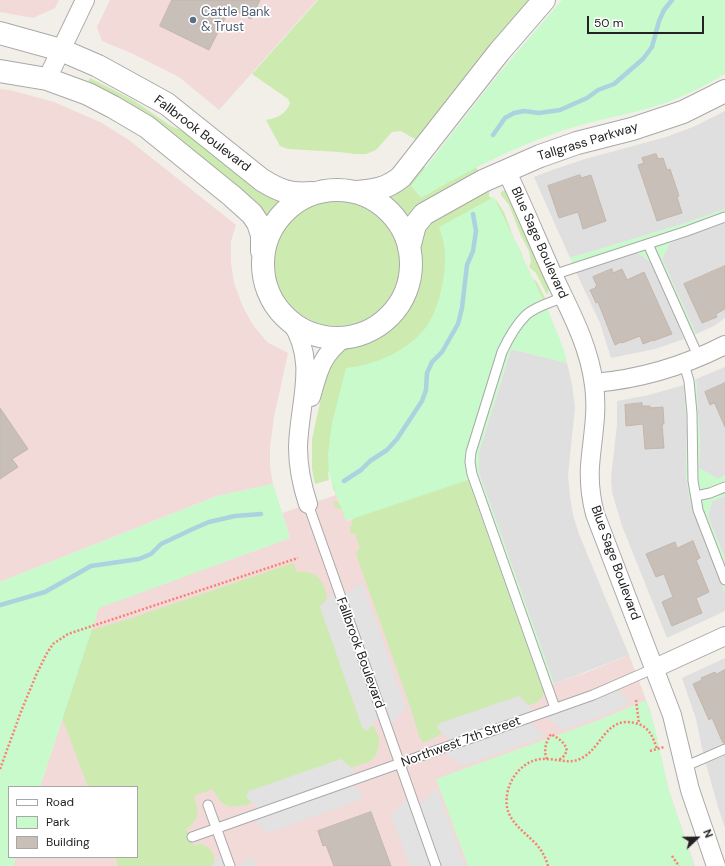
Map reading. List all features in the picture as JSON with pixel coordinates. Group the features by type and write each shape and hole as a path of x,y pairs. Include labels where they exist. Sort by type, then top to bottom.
{"street":[{"path":"47,79 85,0"},
{"path":"358,192 378,190 391,185 401,177 499,52 544,0"},
{"name":"Fallbrook Boulevard","path":"0,32 62,50 98,66 167,104 262,180 275,188 297,194 330,190 358,192"},
{"path":"0,71 47,79 88,94 113,107 147,127 232,196 252,214 258,223 262,234 262,262 264,275 267,289 273,301 291,322 303,330 316,335 331,338 359,335 383,322 397,307 406,289 410,276 409,248 399,224 391,213 381,204 358,192"},
{"name":"Tallgrass Parkway","path":"409,248 415,226 424,214 506,170 577,143 632,129 683,112 725,91"},
{"name":"Blue Sage Boulevard","path":"506,170 583,339 590,360 594,383 596,416 590,479 592,502 599,528 655,668 672,715 690,790 716,866"},
{"path":"262,262 268,236 282,213 292,204 315,192"},
{"name":"Fallbrook Boulevard","path":"291,322 301,339 306,360 306,375 298,454 301,479 308,504"},
{"name":"Fallbrook Boulevard","path":"299,436 321,365 326,355 345,337"},
{"path":"594,383 610,382 645,375 692,361 725,345"},
{"name":"Northwest 7th Street","path":"655,668 725,636"}],"lane":[{"path":"553,275 725,217"},
{"path":"648,244 692,361 690,381 693,481 698,510 725,580"},
{"path":"555,708 470,462 471,452 502,352 509,338 526,316 540,307 564,298"},
{"path":"696,496 710,493 725,487"},
{"name":"Fallbrook Boulevard","path":"308,504 436,866"},
{"name":"Northwest 7th Street","path":"192,837 593,695 655,668"},
{"path":"684,767 725,749"},
{"path":"208,805 230,866"}],"path":[{"path":"0,769 37,673 47,653 53,644 60,638 68,634 298,558"},
{"path":"636,700 638,724"},
{"path":"548,866 543,853 538,846 514,824 507,809 506,800 508,789 512,778 519,769 535,761 547,759 568,762 582,758 589,754 610,728 625,722 646,727 650,732 657,749"},
{"path":"547,759 544,752 551,734 565,745 567,751 563,757 558,760"},
{"path":"650,751 664,747"},
{"path":"672,856 679,866"}],"shaded area":[{"path":"0,0 59,0 55,8 33,18 0,12"},
{"path":"110,0 317,0 219,110 179,77 131,53 102,41 97,27"},
{"path":"0,89 10,90 54,102 102,123 129,140 236,225 231,241 231,263 234,283 243,307 253,325 267,342 288,353 274,417 270,448 270,467 273,484 217,496 0,582"},
{"path":"725,111 725,209 683,224 570,258 534,177 585,159 666,137 693,127"},
{"path":"725,221 725,318 714,326 696,334 662,259 670,243"},
{"path":"635,251 652,263 684,339 655,349 611,358 600,323 575,270"},
{"path":"511,349 567,363 572,384 575,408 568,475 573,515 579,534 629,655 554,684 479,473 479,452"},
{"path":"725,367 725,475 718,479 699,468 700,445 696,379"},
{"path":"684,385 687,428 686,476 690,501 725,593 725,611 667,638 622,526 612,492 611,477 617,425 617,401 649,395"},
{"path":"468,480 542,688 629,655 650,710 669,791 695,866 13,866 16,858 138,858 138,786 40,786 99,607 290,538 282,513 336,495 347,521"},
{"path":"725,496 725,559 708,516 712,501"},
{"path":"362,582 406,708 387,729 381,714 367,731 362,727 320,607 337,589 341,599"},
{"path":"725,658 725,742 703,753 696,719 682,678"},
{"path":"613,686 631,702 604,715 562,730 542,713"},
{"path":"519,696 538,715 527,719 545,736 463,766 440,750 454,744 437,727 440,723"},
{"path":"725,755 725,828 706,764"},
{"path":"341,759 363,778 351,782 363,795 359,800 267,833 250,817 262,812 246,796 249,791"},
{"path":"436,788 465,866 410,866 391,815 411,795 416,810"},
{"path":"224,851 230,866 212,866 215,862"},
{"path":"252,856 255,866 240,866"}],"green space":[{"path":"318,0 536,0 418,141 401,131 392,132 376,150 366,154 355,154 288,149 280,146 266,120 284,113 290,103 288,99 252,74"},
{"path":"562,0 725,0 725,74 693,91 667,102 647,109 576,126 527,144 473,169 421,198 411,186 500,72"},
{"path":"90,78 133,100 171,126 192,135 280,202 266,219 87,84"},
{"path":"474,164 479,172 408,219 388,197 423,166 429,169"},
{"path":"489,190 489,196 496,200 504,212 514,239 521,252 523,265 347,510 336,508 333,502 337,501 342,507 333,488 330,467 328,473 329,480 315,484 312,469 312,439 328,366 349,342 370,336 383,329 396,318 404,308 412,296 419,270 418,245 422,228"},
{"path":"505,190 546,281 549,289 547,295 536,273 529,267 531,262 529,251 521,236 509,205 501,195 501,192"},
{"path":"344,196 363,201 384,215 398,236 402,248 402,274 398,286 384,307 363,321 351,325 332,326 313,321 292,307 278,286 274,274 273,255 278,236 292,215 313,201 325,197"},
{"path":"494,197 548,310 564,350 567,363 511,349 479,452 479,473 554,684 542,688 468,480 346,521 329,474 328,455 332,423 346,368 367,364 387,357 406,346 422,332 428,325 437,306 444,274 445,251 439,227"},
{"path":"725,209 725,221 670,243 662,259 696,334 684,339 652,263 635,251 575,270 570,258 683,224"},
{"path":"532,278 537,282 545,298 530,305 468,447 544,693 538,701 529,705 519,696 441,723 437,727 442,734 423,743 419,736 411,709 357,557 356,552 360,549 355,533 350,534 350,528 354,516"},
{"path":"696,379 700,445 699,468 718,479 725,475 725,496 712,501 708,516 725,559 725,593 690,501 686,476 687,428 684,385"},
{"path":"273,484 290,538 99,608 40,786 8,786 8,858 16,858 13,866 0,866 0,582 217,496"},
{"path":"293,563 297,572 304,572 314,575 322,582 324,586 327,599 320,607 367,731 371,726 374,726 379,738 377,752 374,758 354,767 350,767 341,759 246,796 251,801 251,804 232,807 228,806 220,801 213,789 194,796 197,806 197,814 195,821 187,829 193,845 200,844 210,849 214,856 214,863 212,866 118,866 115,858 138,858 138,786 88,786 43,667 81,633 129,619"},
{"path":"646,700 655,728 669,791 694,865 468,866 436,779 599,720"},
{"path":"725,742 725,755 706,764 703,753"}],"building":[{"name":"Cattle Bank & Trust","path":"172,0 260,0 251,19 230,8 209,50 160,26"},
{"path":"656,154 658,159 663,158 667,170 670,169 679,196 677,197 682,213 657,221 638,165 644,163 642,158"},
{"path":"580,175 581,178 591,175 606,221 583,229 578,212 559,218 548,186"},
{"path":"725,266 725,309 716,314 717,317 702,323 684,284"},
{"path":"612,269 613,273 622,269 627,280 644,272 672,334 643,344 640,336 615,345 598,302 596,303 590,290 596,288 595,287 597,286 593,277"},
{"path":"725,383 725,427 715,404 710,405 705,392"},
{"path":"642,403 642,406 650,406 650,408 663,407 664,424 662,424 664,448 645,449 643,424 626,426 625,405"},
{"path":"0,408 28,449 12,459 18,467 0,479"},
{"path":"693,541 700,558 696,560 709,592 696,598 702,613 672,626 662,602 673,597 664,574 656,577 646,554 675,542 677,548"},
{"path":"725,670 725,743 723,743 712,718 709,720 693,684 702,680 701,678 715,672 716,674"},
{"path":"371,812 391,866 334,866 326,845 323,846 318,831"}],"waterway":[{"path":"493,135 505,118 514,113 524,111 539,113 560,110 587,98 598,90 614,84 643,59 652,47 659,21 664,10 672,0"},
{"path":"344,481 387,450 397,439 422,401 426,390 427,373 432,362 442,352 458,324 462,308 467,265 473,251 476,231 473,214"},
{"path":"0,605 45,592 91,566 139,559 151,554 161,544 209,522 235,516 261,514"}],"place":[{"name":"Cattle Bank & Trust","path":"193,20"}]}
